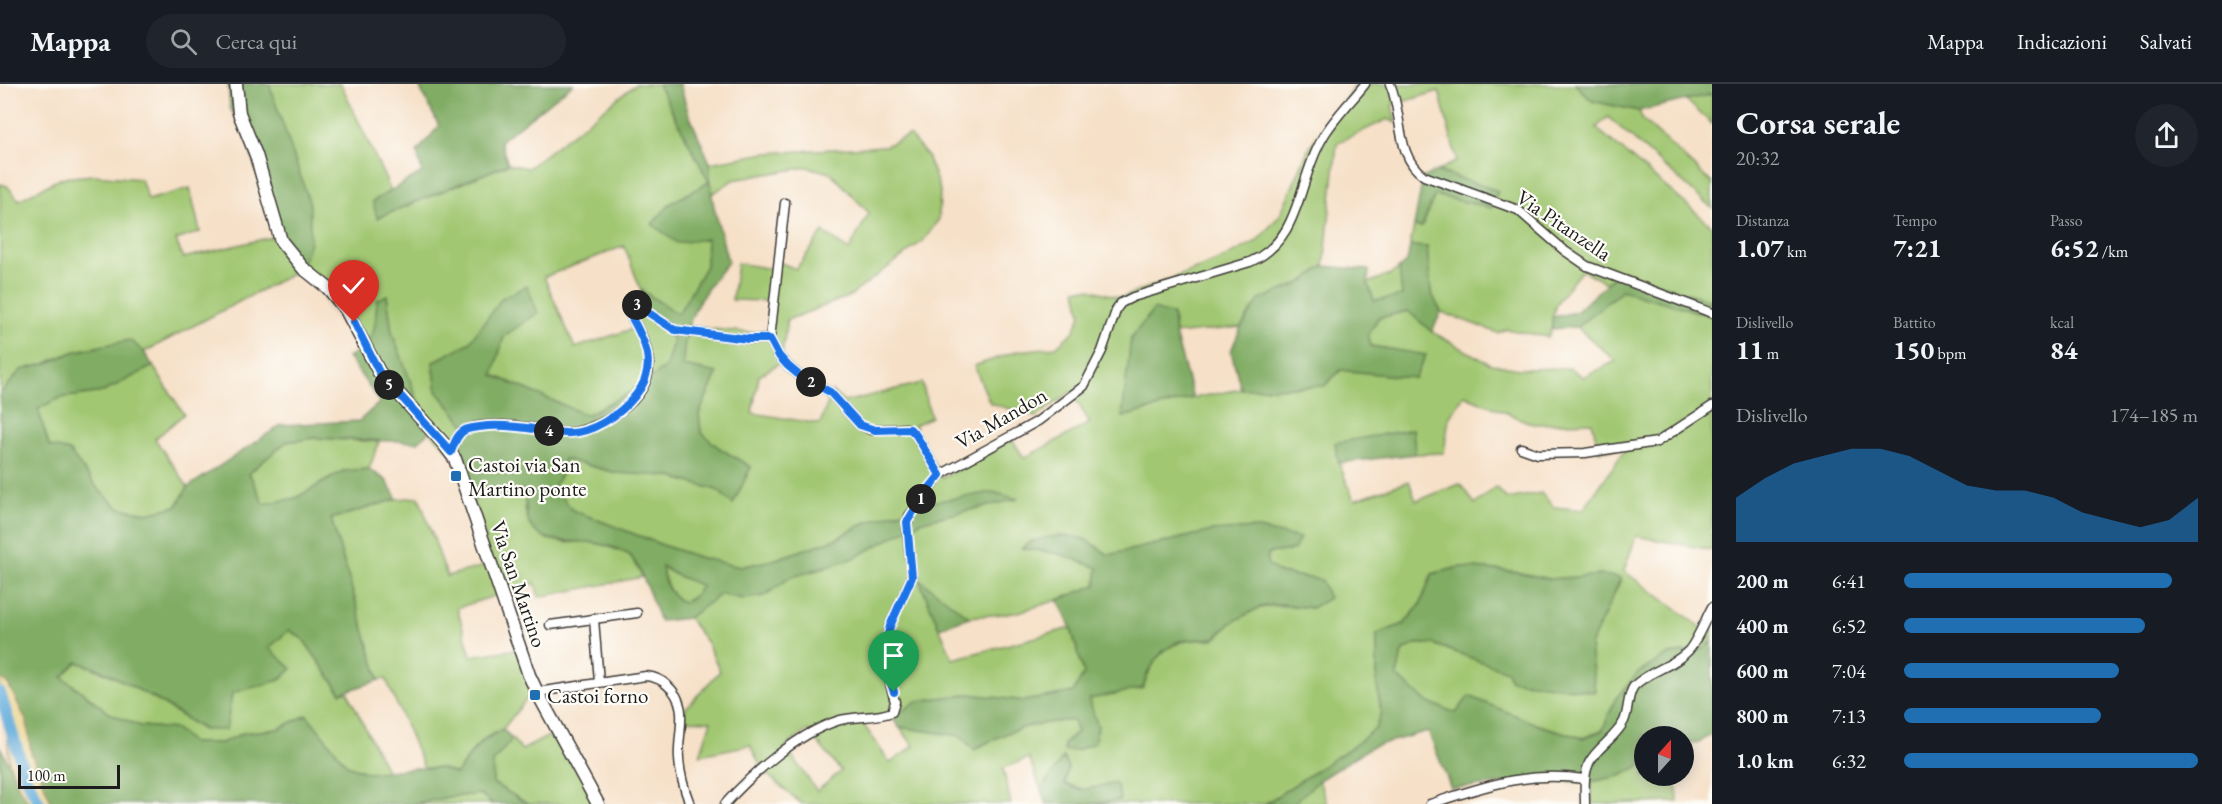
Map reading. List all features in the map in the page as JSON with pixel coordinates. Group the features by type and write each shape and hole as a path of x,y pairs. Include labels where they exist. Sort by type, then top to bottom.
{"street":[{"name":"Via San Martino","path":"236,84 239,113 256,155 282,241 303,268 328,288 346,310 379,372 451,452 462,475 496,582 537,692 598,804"},
{"name":"Via Mandon","path":"725,804 758,771 809,733 839,720 889,713 894,709 895,697 886,668 886,643 890,626 912,577 907,522 923,496 940,475 1038,421 1084,386 1102,351 1114,314 1121,303 1133,297 1250,262 1260,258 1276,245 1292,219 1322,138 1365,84"},
{"name":"Via Pitanzella","path":"1390,84 1406,153 1417,172 1518,210 1587,266 1712,313"},
{"path":"785,204 770,339 779,356 800,376 830,392 860,425 871,430 906,428 914,432 940,475"},
{"path":"451,452 460,434 472,428 505,424 567,433 584,430 619,414 639,391 648,374 649,365 644,340 629,313 629,308 633,305 675,330 748,339 770,339"},
{"path":"1521,447 1538,454 1585,453 1657,442 1712,406"},
{"path":"1586,804 1584,779 1589,762 1615,736 1624,721 1630,692 1646,677 1662,670 1690,650 1712,607"},
{"path":"550,625 637,613"},
{"path":"594,619 599,682"},
{"path":"537,692 650,676 664,682 677,695 682,710 679,762 690,804"},
{"path":"1430,804 1487,784 1515,779 1557,775 1584,779"}],"green space":[{"path":"228,84 269,84 310,204 310,242 301,269 276,236 245,134 230,108"},
{"path":"269,84 341,84 391,191 373,202 378,218 508,164 528,168 636,84 658,84 709,181 710,163 766,153 885,146 909,135 927,156 940,190 939,219 924,240 850,296 787,320 781,362 759,376 752,413 820,424 832,391 844,402 922,383 931,417 913,426 942,478 1012,439 1024,458 1090,423 1071,392 1036,417 990,403 974,366 1018,351 1056,347 1074,331 1081,315 1076,289 1090,289 1121,298 1222,259 1257,241 1280,215 1310,146 1356,84 1575,84 1592,101 1639,111 1643,120 1712,183 1712,208 1608,117 1596,128 1712,226 1712,301 1620,271 1606,283 1582,270 1556,305 1548,337 1506,329 1498,333 1441,312 1431,292 1427,247 1410,246 1414,226 1422,227 1435,195 1491,208 1498,191 1437,171 1457,161 1439,91 1392,105 1396,123 1388,119 1337,143 1324,266 1301,283 1259,300 1241,327 1175,334 1173,315 1131,338 1123,417 1193,398 1241,389 1324,386 1341,370 1415,378 1425,355 1371,346 1368,335 1378,318 1408,311 1432,332 1490,364 1519,369 1570,368 1583,377 1616,361 1577,327 1622,290 1712,316 1712,550 1636,536 1624,571 1704,629 1712,617 1712,642 1700,650 1669,654 1616,698 1602,731 1583,738 1538,725 1456,713 1427,702 1396,676 1402,652 1415,644 1433,644 1507,671 1595,692 1590,646 1621,579 1604,575 1550,579 1510,571 1460,567 1432,574 1420,605 1404,624 1377,634 1377,685 1381,712 1376,728 1355,745 1265,804 1091,804 1120,800 1065,784 1068,767 1063,758 1041,790 1029,758 1003,768 1011,804 802,804 763,771 750,745 700,755 711,721 683,720 684,710 720,671 707,643 688,618 721,594 743,599 764,596 791,577 822,569 922,521 1016,499 931,502 867,522 836,539 773,560 740,567 665,546 572,510 553,486 562,473 564,459 617,473 667,476 717,490 733,503 751,467 719,448 701,432 699,414 717,373 683,366 683,342 688,327 768,334 770,301 732,300 737,263 772,269 774,260 796,269 823,232 849,250 869,213 831,173 807,167 733,180 712,194 709,183 671,203 653,225 707,238 706,266 678,315 641,290 624,246 544,277 575,348 638,327 630,315 633,305 670,332 673,342 666,367 629,393 586,415 493,375 504,336 502,298 470,343 433,362 437,391 467,428 456,457 429,431 392,332 387,296 377,300 375,330 360,350 351,323 324,290 301,269 144,352 130,340 74,352 35,369 15,381 0,394 0,184 7,186 19,200 61,178 93,175 141,179 148,200 190,188 200,232 176,240 183,258 276,236 310,204","holes":["1464,395 1533,424 1592,422 1599,451 1627,447 1583,510 1554,507 1541,493 1507,499 1496,487 1475,504 1460,484 1416,501 1409,481 1354,500 1339,463 1335,443 1413,430 1415,454 1444,453 1449,418","1212,531 1294,550 1268,553 1267,564 1279,573 1321,580 1312,608 1279,605 1243,615 1215,638 1182,642 1166,650 1154,662 1143,688 1089,699 1078,750 1064,750 1064,744 1077,732 1073,720 1022,728 974,750 961,736 899,727 914,746 890,763 859,718 890,716 892,718 917,701 969,694 1024,701 1073,693 1084,674 1071,628 953,659 919,580 969,617 1015,613 1096,585 1098,567 1060,554 1023,548 1031,541 1082,538 1109,555","808,730 841,771 817,791 785,747"]},
{"path":"418,84 573,84 500,141 508,164 377,218 373,201 422,172 417,152 439,126"},
{"path":"658,84 680,84 688,112 710,163 714,207 728,262 695,309 686,335 683,366 717,373 699,414 701,432 719,448 751,467 733,504 717,490 668,476 617,473 564,459 562,473 554,486 572,510 665,546 740,567 773,560 836,539 867,522 931,502 993,492 1018,499 922,521 854,558 791,577 764,596 743,599 721,594 688,618 660,621 642,575 628,554 600,544 553,540 538,534 529,523 525,491 472,500 456,457 467,428 437,391 433,362 469,343 502,298 527,286 538,313 504,336 493,375 586,415 629,393 666,367 673,342 670,332 641,308 641,290 678,314 706,266 707,239 677,243 652,224 671,203 709,182","holes":["662,566 702,586 692,598 683,603 668,588"]},
{"path":"1575,84 1712,84 1712,94 1639,111 1592,101"},
{"path":"1712,94 1712,124 1686,100"},
{"path":"1437,171 1498,191 1491,208 1435,195 1422,227 1414,226 1423,178"},
{"path":"1410,246 1427,247 1431,292 1441,312 1432,332 1408,311 1378,318 1368,335 1371,346 1426,355 1415,378 1341,370 1324,386 1241,389 1231,351 1241,327 1259,300 1301,283 1324,266 1369,270 1368,283 1374,301 1402,296 1399,268 1407,262"},
{"path":"1399,268 1403,296 1374,301 1368,283 1393,273"},
{"path":"1620,271 1712,301 1712,316 1622,290 1577,327 1552,329 1552,317 1576,312"},
{"path":"387,295 392,332 429,431 418,442 315,438 286,442 249,473 264,504 296,498 343,471 369,469 386,480 397,499 331,519 379,680 341,693 303,639 289,630 269,648 292,669 279,680 232,693 226,730 204,730 157,700 104,671 77,662 62,677 109,713 140,726 176,729 192,743 222,743 243,733 278,729 307,715 347,765 368,773 441,768 456,774 481,743 503,729 512,739 493,762 493,783 528,804 493,804 480,794 411,804 52,804 31,753 27,722 8,684 0,678 0,394 21,370 48,363 73,352 130,340 144,352 153,366 103,392 60,398 38,409 49,446 69,451 99,490 119,508 147,513 177,506 188,487 281,425 359,421 380,402 348,357 369,340 376,319 377,300"},
{"path":"1154,309 1173,315 1175,334 1193,398 1122,417 1131,338"},
{"path":"153,366 184,414 155,439 188,487 177,506 147,513 119,508 99,490 69,452 49,446 38,409 60,398 103,392"},
{"path":"1413,429 1415,454 1339,463 1335,443"},
{"path":"315,438 379,442 369,469 343,471 296,498 264,504 249,473 286,442"},
{"path":"526,491 525,510 530,526 547,539 568,543 584,541 604,545 630,555 643,577 539,597 535,583 457,608 471,656 518,649 532,692 503,729 485,738 472,751 457,774 441,768 424,768 386,679 379,680 331,519 397,499 419,497 447,576 492,564 472,500"},
{"path":"1254,528 1300,538 1294,550 1268,553 1267,564 1280,573 1321,580 1329,598 1312,608 1280,604 1260,607 1231,623 1215,638 1179,641 1162,652 1148,672 1143,688 1089,699 1098,727 1094,743 1078,750 1064,751 1064,744 1077,732 1073,720 1021,728 974,750 961,736 899,727 892,718 917,701 969,694 1024,701 1073,692 1084,674 1071,628 1058,600 1096,585 1098,568 1060,554 1022,548 1028,544 1050,537 1074,537 1088,541 1109,555 1212,531"},
{"path":"661,566 676,575 703,585 692,598 683,603 671,592"},
{"path":"1460,567 1510,571 1550,579 1604,575 1621,578 1590,646 1595,692 1510,680 1507,671 1433,644 1415,644 1402,652 1397,676 1427,702 1456,713 1469,696 1538,725 1583,738 1602,731 1616,698 1638,673 1669,654 1700,650 1712,642 1712,734 1700,742 1694,743 1694,726 1634,726 1634,769 1623,775 1591,782 1552,781 1451,788 1428,731 1371,747 1319,780 1293,804 1265,804 1355,745 1376,728 1381,712 1377,685 1377,634 1404,624 1420,605 1432,574"},
{"path":"919,579 969,617 939,628"},
{"path":"289,630 303,639 341,693 347,691 387,772 368,773 347,765 307,716 278,729 243,733 222,743 192,743 176,729 140,726 109,713 62,677 77,662 94,668 142,692 203,730 229,714 232,693 279,680 291,668 268,648"},
{"path":"562,729 599,804 528,804 493,783 493,762 512,739 522,750"},
{"path":"0,747 21,790 30,804 0,804"},
{"path":"1063,757 1068,767 1065,784 1081,790 1116,783 1121,800 1091,804 1047,804 1041,790"},
{"path":"1634,769 1634,786 1677,786 1678,802 1592,804 1591,782 1623,775"},
{"path":"1319,780 1327,804 1293,804 1293,803"},
{"path":"480,794 493,804 411,804 449,797"}],"sand":[{"path":"0,678 8,684 27,722 31,753 52,804 30,804 20,790 9,762 7,728 0,710"}],"waterway":[{"path":"0,693 26,778 40,804"}],"place":[{"name":"Castoi via San Martino ponte","path":"456,476"},
{"name":"Castoi forno","path":"535,695"}],"route":[{"path":"354,322 379,372 451,452 460,434 472,428 505,424 567,433 584,430 619,414 639,391 648,374 649,365 644,340 629,313 629,308 633,305 675,330 748,339 770,339 783,362 800,376 830,392 866,429 910,429 940,475 923,496 907,522 912,577 890,626 886,643 886,668 894,692"}]}
